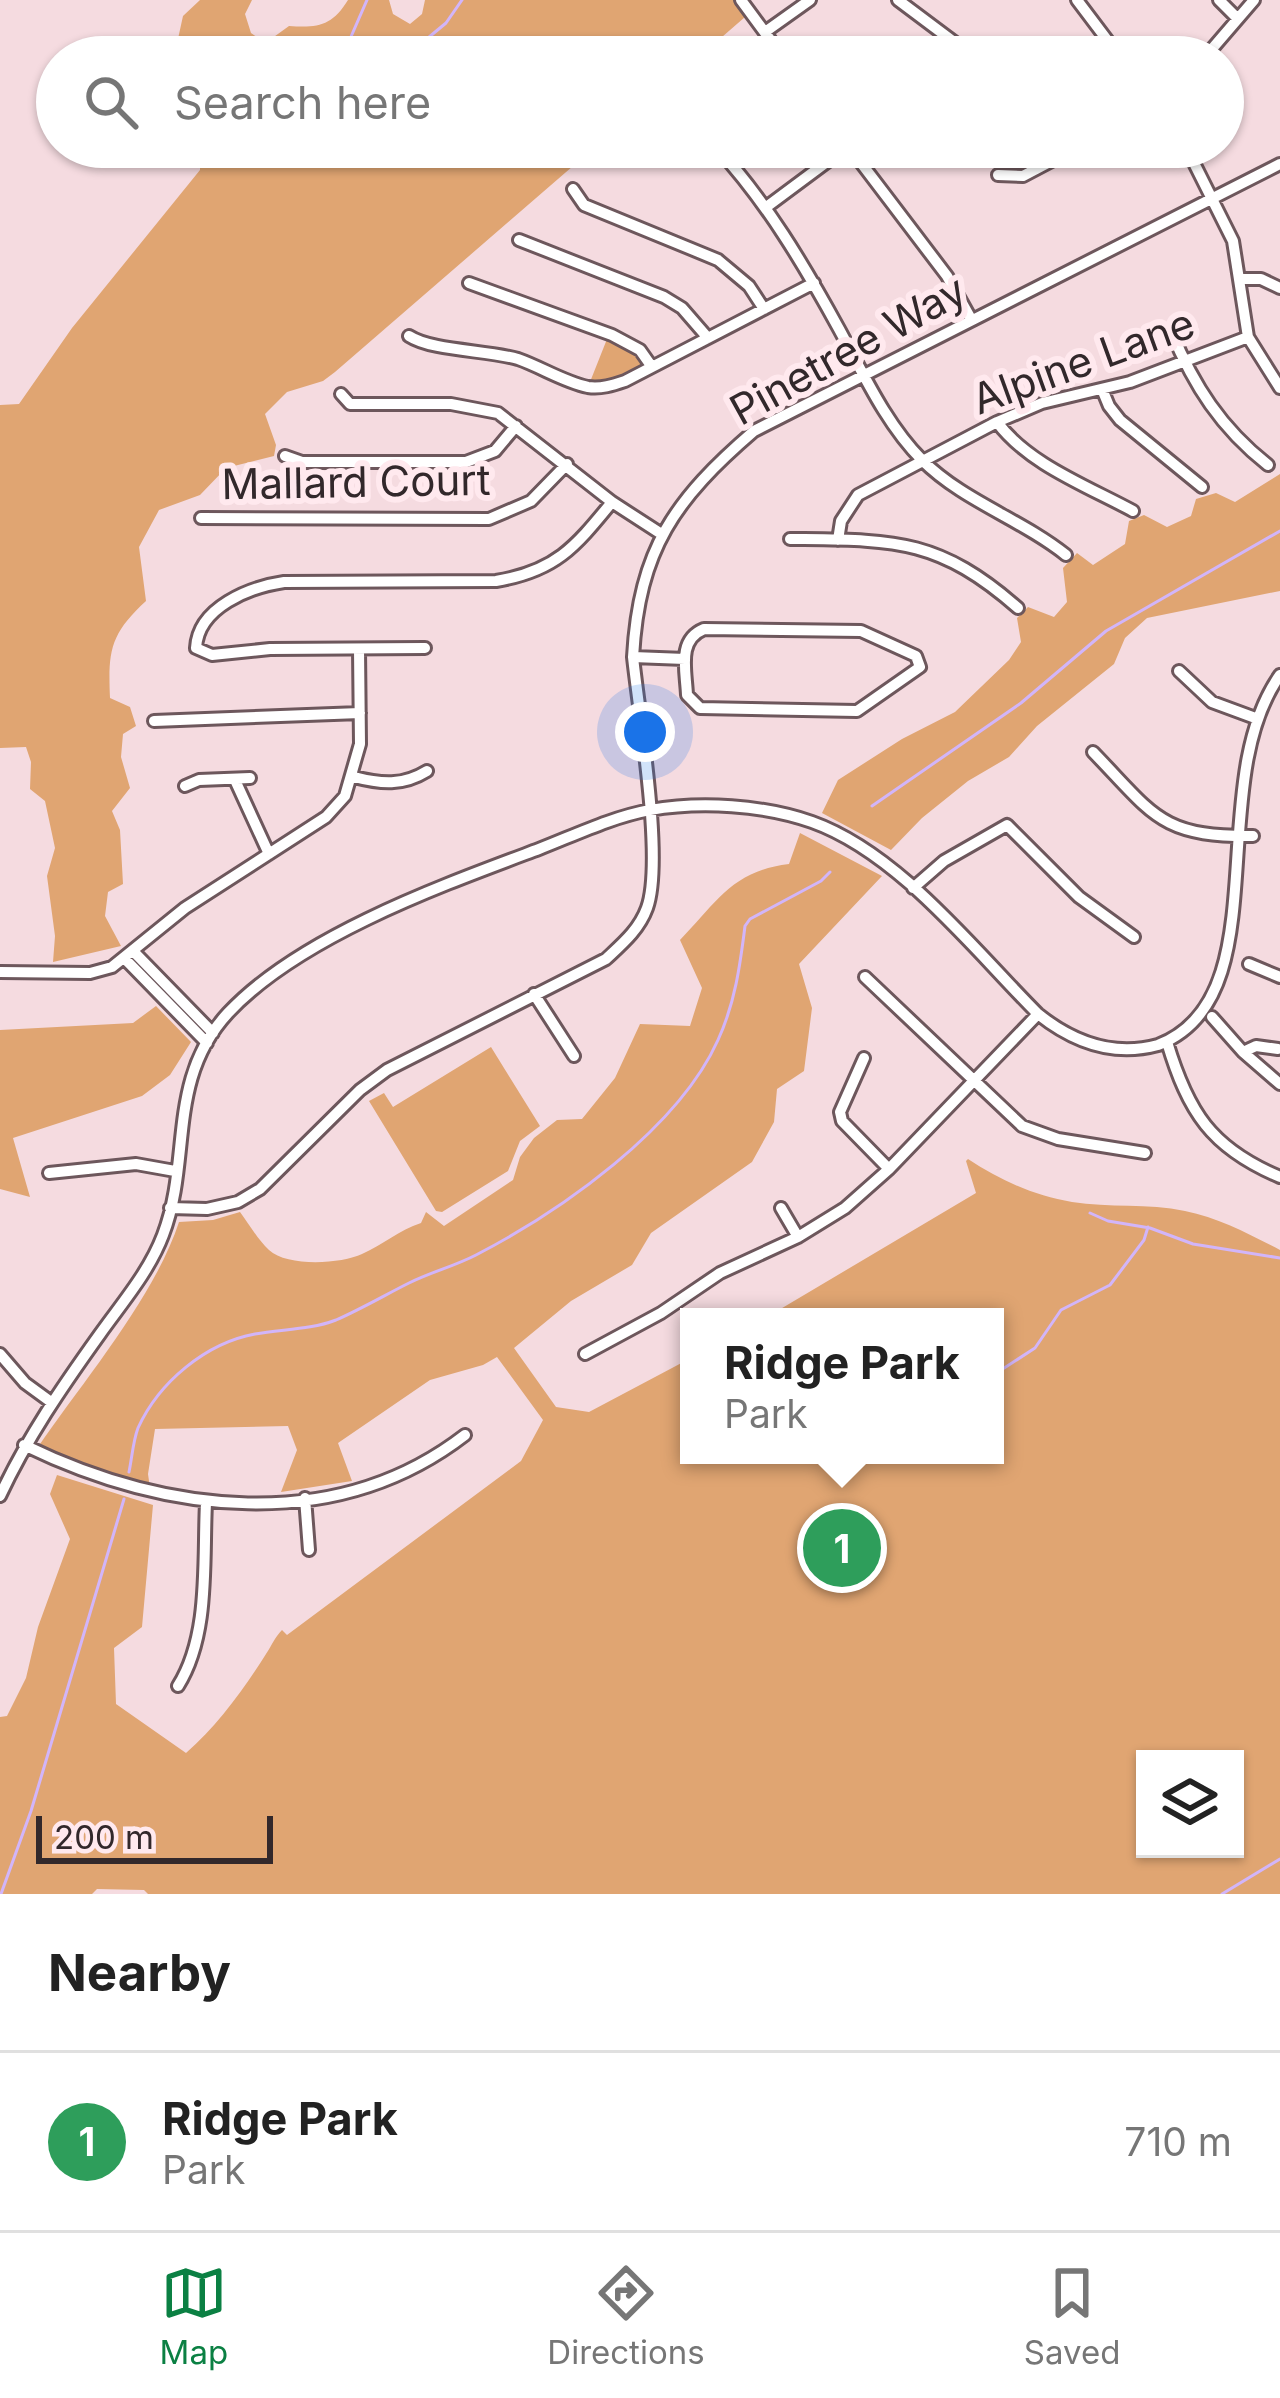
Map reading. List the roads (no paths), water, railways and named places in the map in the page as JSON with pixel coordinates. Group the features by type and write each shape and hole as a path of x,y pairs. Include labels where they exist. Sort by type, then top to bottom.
{"street":[{"path":"741,0 768,36"},
{"path":"765,32 810,0"},
{"path":"898,0 946,36"},
{"path":"1077,0 1104,36"},
{"path":"1219,0 1236,17"},
{"path":"1221,36 1254,0"},
{"name":"Pinetree Way","path":"170,1208 208,1209 238,1202 260,1189 360,1090 387,1070 606,959 631,936 646,909 654,873 633,657 635,624 647,572 663,535 704,474 754,431 1280,164"},
{"path":"733,168 814,283 891,422 922,460 959,490 1036,531 1066,555"},
{"path":"765,208 819,168"},
{"path":"864,168 947,276 971,319"},
{"path":"998,175 1023,176 1037,168"},
{"path":"1198,168 1233,241 1248,337 1280,388"},
{"path":"573,189 584,205 718,260 749,286 764,309"},
{"path":"519,240 664,298 682,308 708,338"},
{"path":"1239,279 1261,279 1280,288"},
{"path":"469,283 612,335 640,350 652,367"},
{"path":"409,336 422,344 517,359 588,387 606,387 814,283"},
{"path":"1171,331 1207,405 1239,442 1268,465"},
{"name":"Alpine Lane","path":"838,539 841,521 858,495 997,422 1248,337"},
{"path":"1102,389 1120,420 1202,487"},
{"path":"341,394 350,404 478,406 498,413 612,502 663,535"},
{"path":"997,422 1028,453 1133,511"},
{"path":"285,456 302,462 466,462 495,451 516,426"},
{"name":"Mallard Court","path":"201,518 489,519 531,501 567,464"},
{"path":"425,648 270,649 212,655 196,648 197,636 212,616 239,594 260,586 496,581 526,576 561,559 612,502"},
{"path":"790,539 883,540 944,555 983,578 1018,608"},
{"path":"704,629 861,632 916,656 920,668 856,711 700,708 687,695 685,659 692,634 704,629"},
{"path":"0,972 90,973 129,956 185,908 326,817 354,777 360,743 359,649"},
{"path":"633,657 685,659"},
{"path":"1179,671 1212,702 1258,718"},
{"path":"1254,859 1252,767 1258,718 1280,675"},
{"path":"154,721 360,713"},
{"path":"1093,752 1153,814 1173,825 1208,837 1253,836"},
{"path":"354,777 378,784 411,781 428,771"},
{"path":"185,786 199,780 250,778"},
{"path":"235,780 269,854"},
{"path":"0,1496 24,1444 153,1260 170,1208 184,1097 210,1038 227,1013 317,947 414,896 648,810 725,807 808,820 859,845 913,888 1038,1014 1077,1040 1128,1049 1167,1042 1223,1006"},
{"path":"913,888 958,851 1007,825 1078,897 1133,937"},
{"path":"1242,979 1253,950"},
{"path":"129,956 210,1038"},
{"path":"1249,964 1280,977"},
{"path":"865,976 1010,1118 1058,1139 1145,1153"},
{"path":"534,994 574,1056"},
{"path":"585,1354 720,1274 798,1237 845,1208 889,1169 1038,1014"},
{"path":"1212,1017 1280,1084"},
{"path":"1167,1042 1182,1090 1195,1113 1239,1156 1280,1177"},
{"path":"1243,1052 1256,1046 1278,1049"},
{"path":"864,1058 840,1112 842,1121 889,1169"},
{"path":"50,1173 136,1164 175,1171"},
{"path":"781,1208 798,1237"},
{"path":"0,1354 25,1383 52,1402"},
{"path":"24,1444 58,1461 155,1493 206,1503 270,1504 388,1481 428,1462 465,1435"},
{"path":"304,1498 309,1550"},
{"path":"178,1686 192,1660 199,1631 206,1503"}],"waterway":[{"path":"351,36 367,0"},
{"path":"430,36 462,0"},
{"path":"872,806 1021,703 1106,631 1280,531"},
{"path":"129,1472 136,1433 147,1411 171,1380 202,1356 255,1334 336,1320 468,1259 544,1215 614,1164 646,1136 700,1073 733,998 750,919 830,872"},
{"path":"1090,1213 1193,1244 1280,1258"},
{"path":"1004,1368 1035,1348 1061,1310 1110,1285 1144,1240 1148,1227"},
{"path":"1,1894 31,1811 124,1499"},
{"path":"1222,1894 1280,1859"}],"place":[{"name":"Ridge Park","path":"842,1548"}]}
